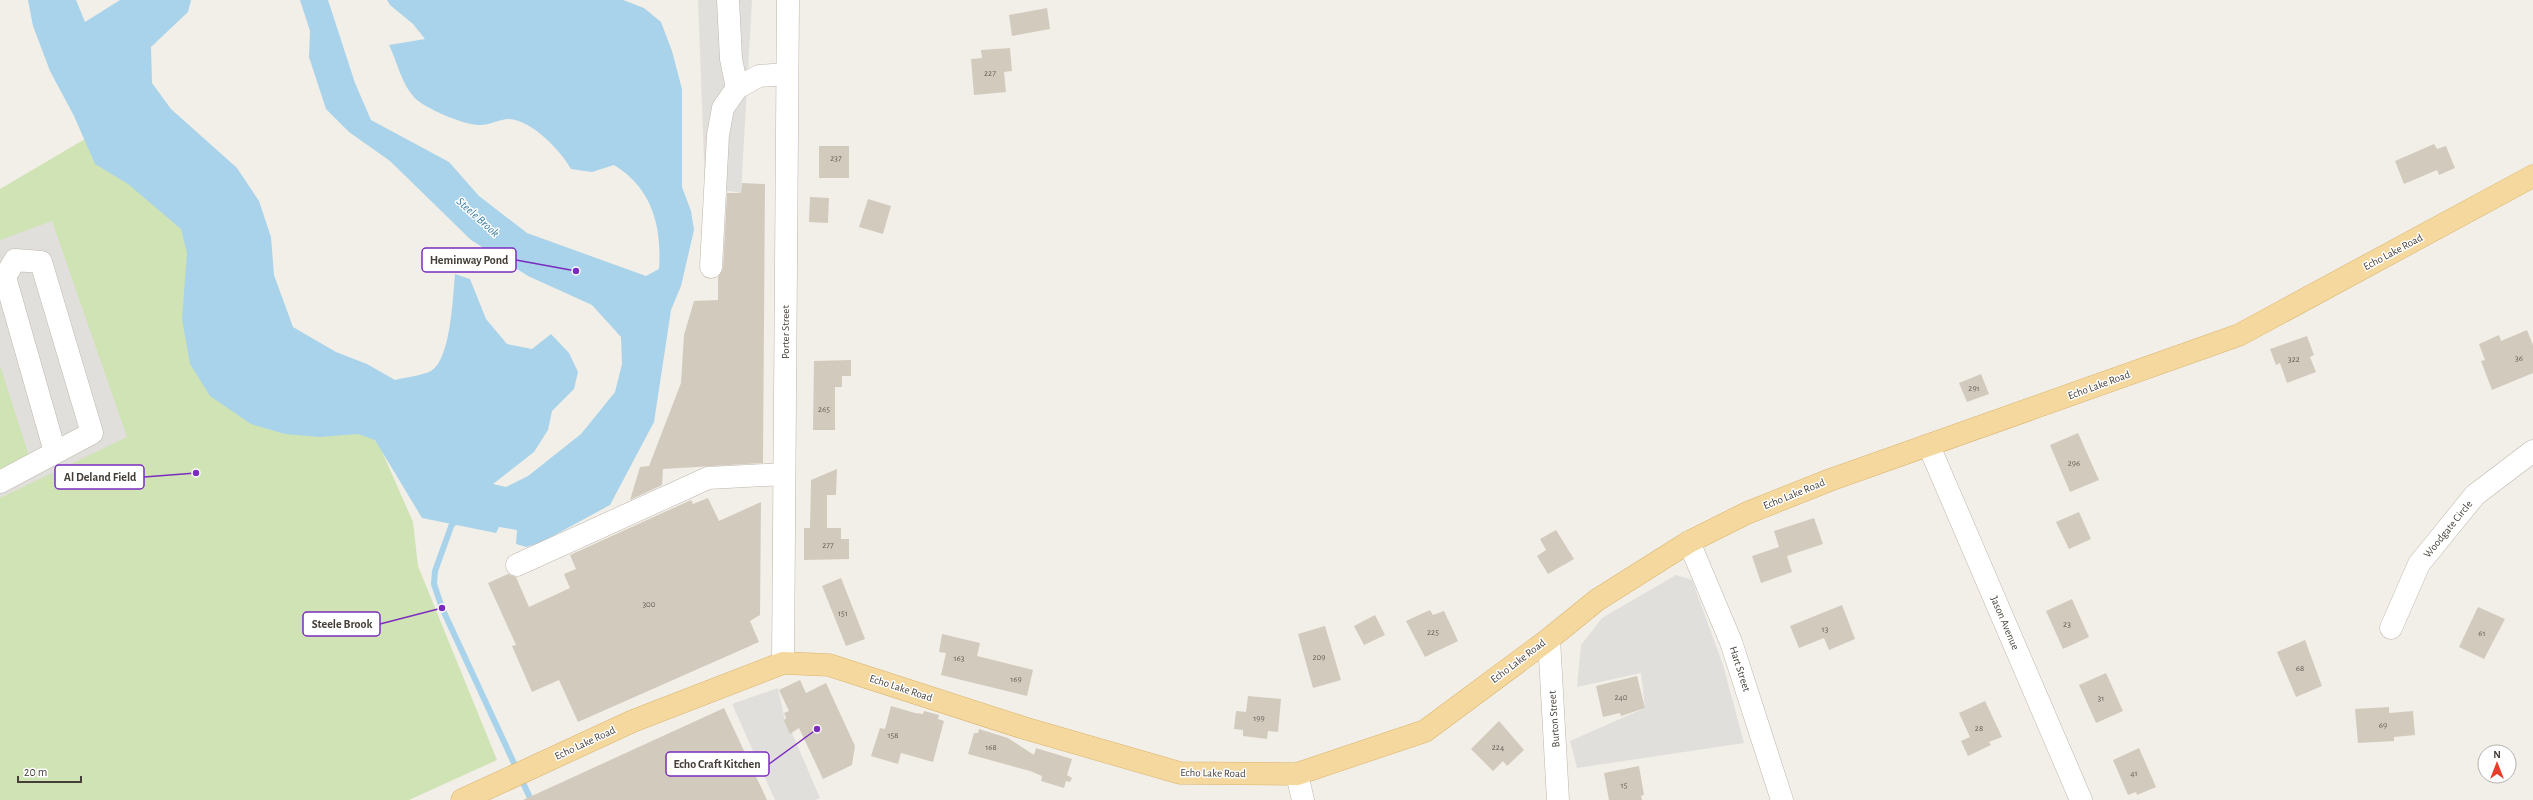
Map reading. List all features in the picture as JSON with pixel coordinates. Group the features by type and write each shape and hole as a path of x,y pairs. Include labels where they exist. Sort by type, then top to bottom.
{"main road":[{"name":"Echo Lake Road","path":"462,800 633,721 783,663 829,665 1024,728 1180,773 1297,774 1425,731 1549,639 1597,600 1689,542 1754,510 1830,480 2239,335 2533,176"}],"street":[{"path":"728,0 732,59 737,88"},
{"name":"Porter Street","path":"783,663 788,0"},
{"path":"711,267 718,135 722,108 737,88 759,76 787,74"},
{"path":"0,482 92,433 41,262 15,260 5,277 55,452"},
{"name":"Jason Avenue","path":"1929,446 2081,800"},
{"name":"Woodgate Circle","path":"2390,628 2419,564 2475,495 2533,451"},
{"path":"517,565 708,478 784,474"},
{"name":"Hart Street","path":"1689,542 1731,642 1782,800"},
{"name":"Burton Street","path":"1549,639 1558,800"},
{"path":"1297,774 1303,800"}],"green space":[{"path":"124,116 231,276 370,424 413,522 418,566 497,760 409,800 0,800 0,189"}],"shaded area":[{"path":"698,0 752,0 741,193 705,187"},
{"path":"52,221 127,437 0,498 0,470 29,456 0,365 0,240"},
{"path":"1676,575 1692,580 1723,665 1744,743 1577,768 1570,741 1645,708 1641,673 1577,687 1581,645 1602,618"},
{"path":"778,688 786,725 792,733 820,798 816,800 775,800 732,704"}],"water":[{"path":"28,0 76,0 85,22 120,0 191,0 188,12 151,47 152,83 171,109 237,168 259,201 271,237 274,275 293,327 336,352 367,364 395,380 427,373 438,365 447,341 452,311 455,274 470,279 486,319 507,344 532,349 551,334 569,353 578,372 574,389 552,411 548,430 534,452 493,484 506,487 528,476 581,434 615,392 622,364 621,337 592,305 528,276 471,240 390,161 349,132 326,109 309,57 310,31 300,0 328,0 355,83 371,120 449,162 479,196 527,233 646,276 659,269 659,238 652,210 646,197 627,174 614,165 592,172 571,169 560,154 545,138 527,125 518,121 509,119 486,124 472,124 444,115 419,101 414,97 406,85 389,45 425,39 413,24 390,5 387,0 623,0 644,8 661,22 672,51 682,89 682,187 691,211 694,230 681,286 671,310 654,422 610,505 540,543 526,547 516,544 517,530 499,527 496,533 422,518 375,440 358,434 320,437 285,434 251,424 210,396 190,364 182,319 187,253 181,229 128,184 95,164 74,116 50,71 33,26"}],"building":[{"path":"1047,8 1050,29 1012,36 1009,15"},
{"path":"1010,48 1012,71 1004,72 1006,92 974,95 971,59 982,58 981,50"},
{"path":"2434,144 2437,149 2446,146 2455,168 2439,175 2437,170 2404,184 2395,161"},
{"path":"819,146 849,146 849,178 819,178"},
{"path":"742,183 765,184 763,463 663,469 662,485 630,500 640,467 649,466 681,383 684,335 694,301 718,300 718,277 723,268 727,193 741,193"},
{"path":"810,197 829,198 828,223 809,222"},
{"path":"868,199 891,206 883,234 859,227"},
{"path":"2527,330 2533,345 2533,373 2492,390 2481,361 2485,360 2479,344 2499,335 2501,341"},
{"path":"2307,336 2314,355 2310,357 2316,372 2287,383 2280,363 2276,365 2270,349"},
{"path":"851,360 851,376 842,376 842,387 835,387 835,430 813,430 814,361"},
{"path":"1981,374 1989,394 1967,402 1959,383"},
{"path":"2078,433 2099,480 2070,492 2050,445"},
{"path":"837,469 836,495 827,495 827,528 841,528 841,539 849,539 849,559 804,560 804,528 810,528 811,480"},
{"path":"708,498 719,521 761,502 760,615 750,621 759,642 578,722 559,680 532,692 512,646 516,645 488,583 508,574 516,577 529,607 570,588 564,574 576,569 570,555 691,500 693,504"},
{"path":"2079,512 2091,539 2069,549 2056,522"},
{"path":"1814,518 1823,544 1787,556 1792,572 1761,583 1752,556 1779,547 1774,531"},
{"path":"1556,530 1574,559 1548,574 1537,556 1546,550 1540,539"},
{"path":"841,578 865,639 846,646 822,586"},
{"path":"2072,599 2089,637 2063,649 2046,611"},
{"path":"1842,605 1855,639 1829,650 1824,638 1799,648 1790,626"},
{"path":"2478,607 2505,619 2484,659 2459,647"},
{"path":"1430,610 1433,615 1444,611 1458,641 1425,657 1406,621"},
{"path":"1375,615 1385,635 1364,645 1354,626"},
{"path":"1325,626 1341,680 1313,688 1298,634"},
{"path":"942,634 980,643 977,656 1033,670 1027,696 941,675 946,653 939,652"},
{"path":"2305,640 2322,686 2296,697 2277,652"},
{"path":"2106,673 2123,711 2096,723 2079,685"},
{"path":"1637,676 1645,708 1621,716 1620,713 1603,717 1596,686"},
{"path":"800,680 806,693 826,683 855,746 852,765 823,779 799,728 790,734 784,721 786,718 784,713 789,711 779,690"},
{"path":"1248,696 1281,699 1278,732 1268,731 1267,739 1243,736 1243,730 1234,729 1236,711 1246,712"},
{"path":"1985,701 2002,737 1989,742 1991,745 1968,756 1961,741 1970,737 1959,713"},
{"path":"891,706 915,713 923,714 924,711 939,715 938,719 944,721 933,762 901,753 898,764 871,756 880,728 885,729"},
{"path":"2389,707 2389,713 2413,711 2415,735 2394,737 2394,741 2358,743 2355,709"},
{"path":"724,708 767,800 523,800"},
{"path":"1499,721 1524,750 1507,766 1503,761 1493,771 1471,749"},
{"path":"979,729 1008,738 1034,755 1036,748 1072,759 1067,775 1072,778 1070,782 1066,781 1064,788 1041,781 1042,776 1030,771 968,754 974,733 978,733"},
{"path":"2139,748 2156,787 2137,795 2136,792 2128,795 2113,760"},
{"path":"1639,766 1644,795 1641,796 1642,800 1609,800 1604,773"}],"waterway":[{"name":"Steele Brook","path":"458,521 452,524 435,571 434,584 442,608 531,800"}],"place":[{"name":"Heminway Pond","path":"576,271"},
{"name":"Al Deland Field","path":"196,473"},
{"name":"Steele Brook","path":"442,608"},
{"name":"Echo Craft Kitchen","path":"817,729"}]}
